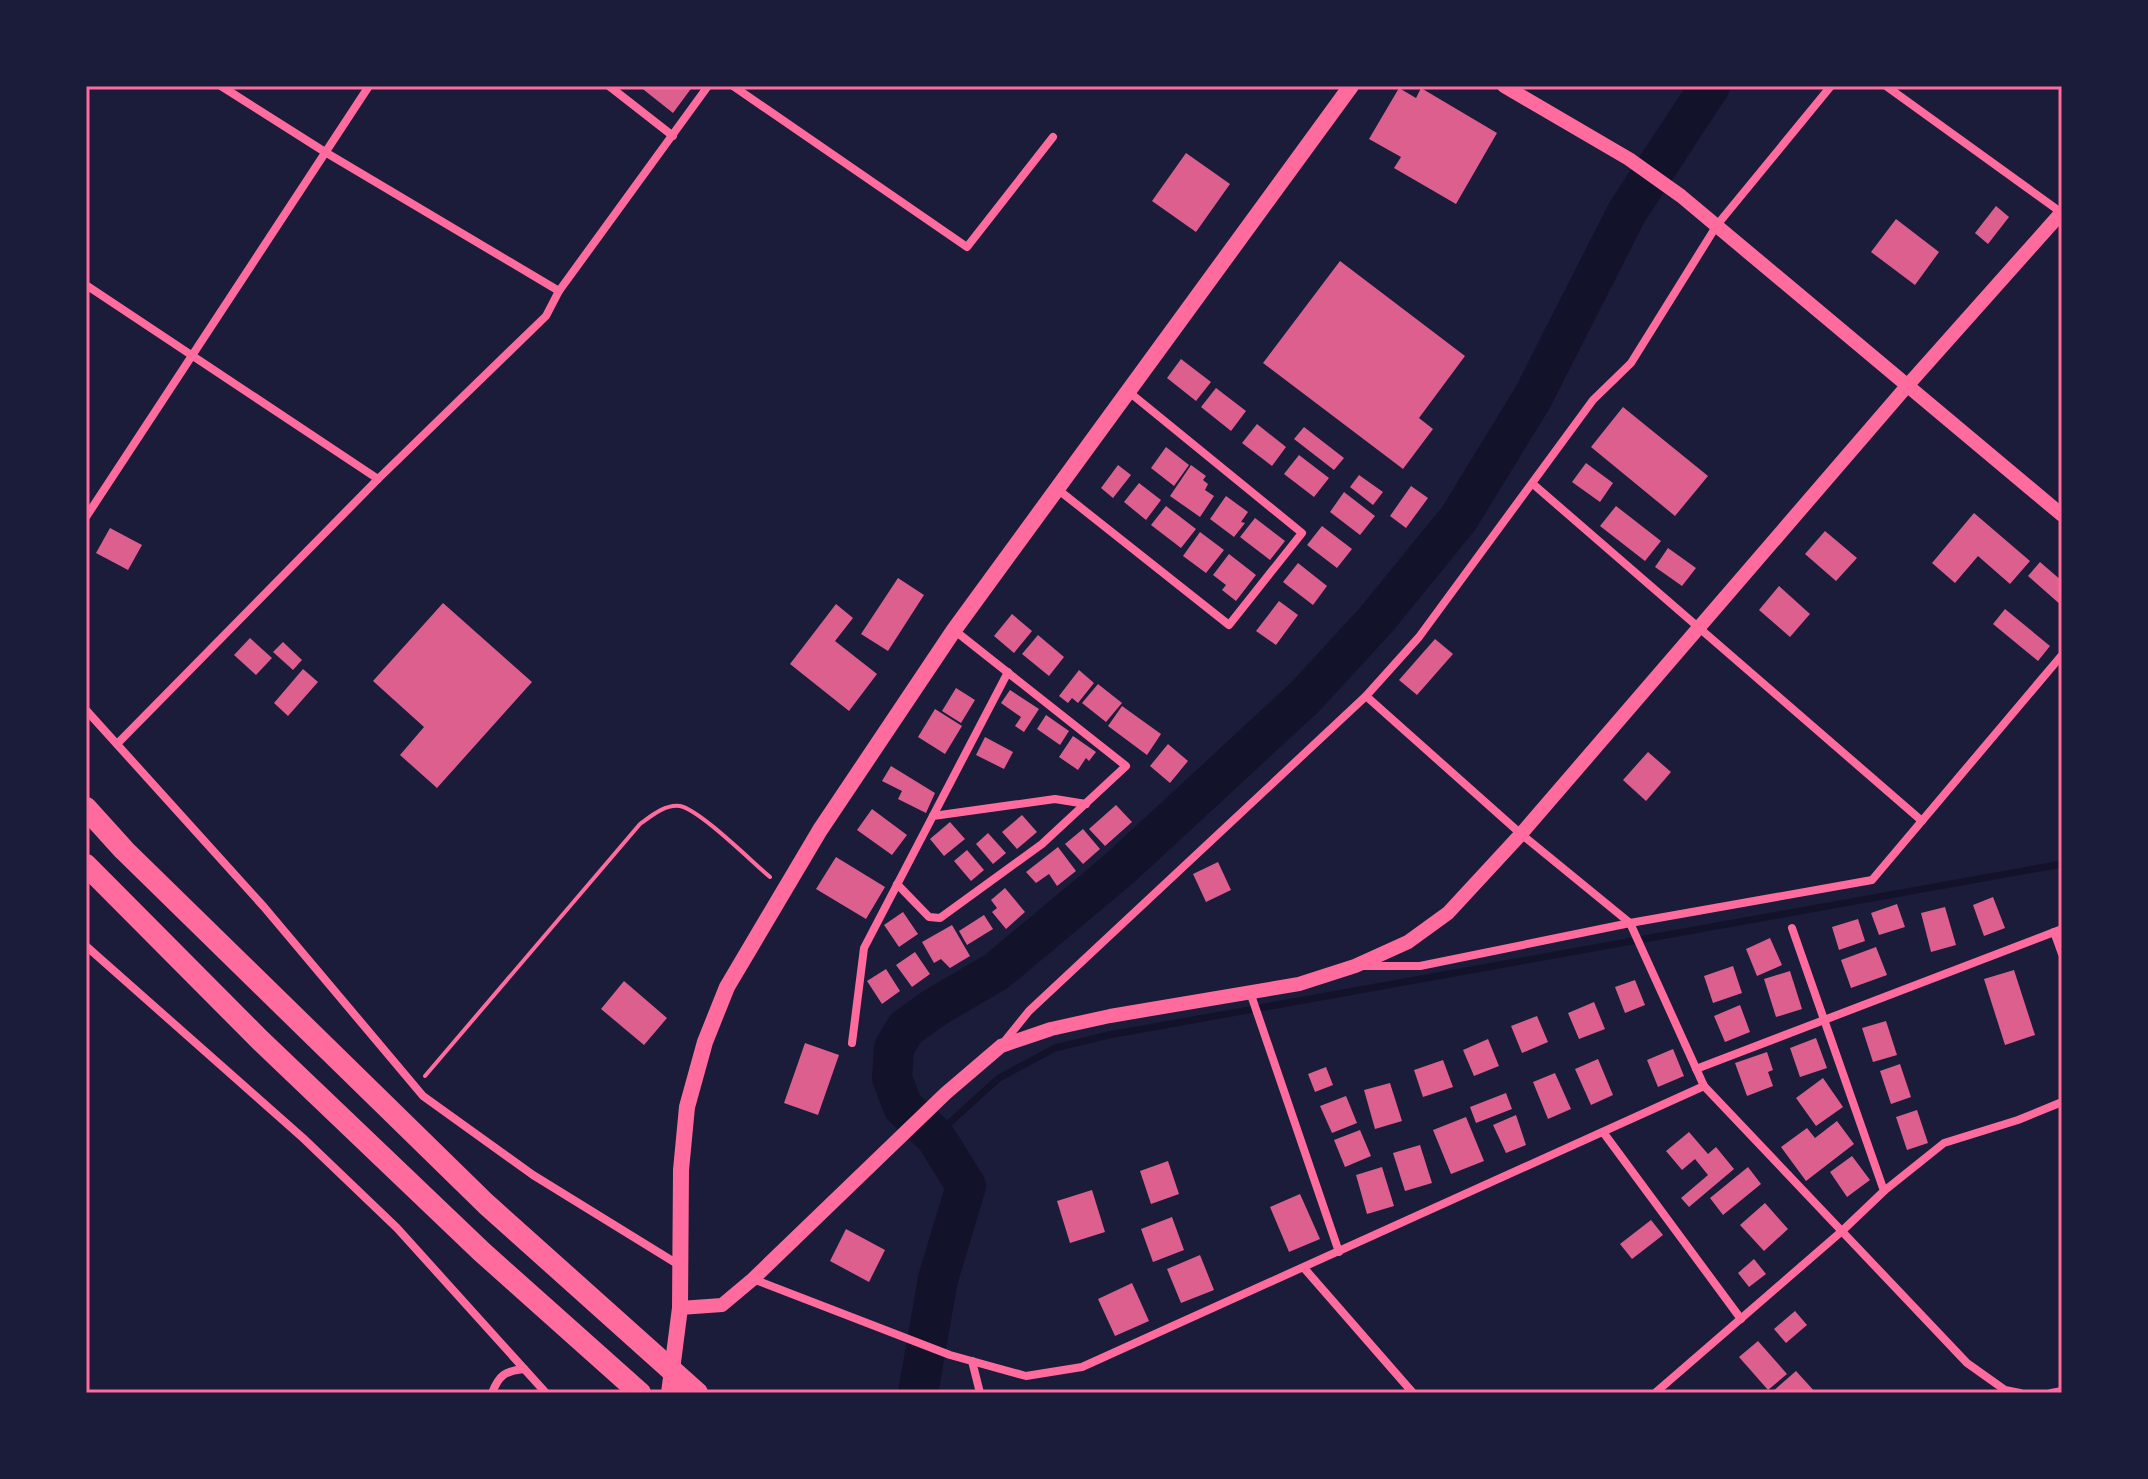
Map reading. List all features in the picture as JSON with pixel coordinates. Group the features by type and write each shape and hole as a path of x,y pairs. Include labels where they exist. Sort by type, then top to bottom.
{"highway":[{"path":"86,808 124,850 486,1204 697,1393"},
{"path":"86,865 260,1040 482,1252 640,1393"}],"main road":[{"path":"669,1393 680,1308 681,1170 687,1107 705,1042 727,987 820,830 954,630 1351,86"}],"street":[{"path":"221,86 325,152 559,291"},
{"path":"609,86 673,136"},
{"path":"117,744 378,479 546,316 559,291 708,86"},
{"path":"733,86 967,247 1053,137"},
{"path":"1504,86 1629,159 1681,196 2062,515"},
{"path":"680,1308 722,1305 753,1279 946,1093 1001,1046 1029,1011 1366,696 1419,637 1593,400 1631,363 1717,225 1831,86"},
{"path":"1001,1046 1051,1029 1299,984 1355,966 1408,942 1448,913 1521,834 1907,386 2062,213 1886,86"},
{"path":"86,517 365,87"},
{"path":"86,285 378,479"},
{"path":"1056,488 1229,625 1302,533 1128,391"},
{"path":"1533,484 1922,821"},
{"path":"897,884 929,917 940,918 1042,844 1126,766 954,630"},
{"path":"1355,966 1420,966 1630,923 1872,880 2062,655"},
{"path":"852,1043 864,948 1008,672"},
{"path":"1366,696 1521,834 1630,923 1704,1086 1967,1363 2005,1390 2020,1393"},
{"path":"86,710 264,907 423,1096 533,1175 680,1265"},
{"path":"933,816 1055,799 1086,804"},
{"path":"1792,928 1884,1191"},
{"path":"1696,1069 2058,930 2062,954"},
{"path":"86,946 303,1138 397,1228 546,1393"},
{"path":"1250,992 1339,1252"},
{"path":"753,1279 950,1355 1026,1376 1082,1367 1704,1086"},
{"path":"1655,1393 1884,1191 1944,1143 2018,1120 2062,1102"},
{"path":"1603,1132 1741,1319"},
{"path":"1304,1268 1413,1393"},
{"path":"972,1361 980,1393"},
{"path":"492,1393 498,1378 507,1371 524,1369"},
{"path":"2051,1393 2062,1391"}],"path":[{"path":"416,1087 640,824 662,809 679,806 697,815 784,889"}],"building":[{"path":"639,86 693,86 673,113"},
{"path":"1399,88 1416,98 1421,88 1497,133 1456,204 1394,168 1401,157 1369,139"},
{"path":"1186,153 1230,184 1196,232 1152,201"},
{"path":"1996,206 2009,217 1988,244 1975,233"},
{"path":"1896,219 1939,252 1915,285 1871,252"},
{"path":"1340,261 1465,356 1419,418 1433,429 1403,469 1263,363"},
{"path":"1181,359 1211,382 1196,401 1167,378"},
{"path":"1216,388 1246,411 1231,431 1201,407"},
{"path":"1623,407 1708,476 1675,516 1591,447"},
{"path":"1257,424 1286,447 1272,466 1242,443"},
{"path":"1304,427 1344,458 1334,470 1294,439"},
{"path":"1166,447 1189,465 1174,486 1151,468"},
{"path":"1299,455 1329,478 1314,497 1284,474"},
{"path":"1586,463 1613,483 1600,502 1572,482"},
{"path":"1118,465 1131,475 1113,498 1101,488"},
{"path":"1191,465 1206,476 1203,480 1208,484 1205,490 1214,496 1200,517 1170,496"},
{"path":"1359,475 1383,492 1373,505 1350,487"},
{"path":"1139,483 1161,500 1146,520 1124,502"},
{"path":"1411,486 1428,498 1406,528 1390,516"},
{"path":"1344,492 1375,516 1360,535 1330,512"},
{"path":"1226,496 1248,512 1241,522 1245,523 1234,537 1210,519"},
{"path":"1166,506 1196,529 1181,548 1151,525"},
{"path":"1616,506 1661,541 1645,561 1600,526"},
{"path":"1974,513 2030,561 2010,584 1978,556 1955,583 1932,563"},
{"path":"1255,518 1285,541 1270,560 1240,537"},
{"path":"1322,526 1352,549 1337,568 1307,545"},
{"path":"110,528 142,545 128,570 96,553"},
{"path":"1825,531 1857,558 1836,581 1805,554"},
{"path":"1200,532 1224,550 1206,573 1183,556"},
{"path":"1668,548 1696,568 1682,586 1655,567"},
{"path":"1229,554 1256,575 1236,601 1222,590 1226,585 1213,575"},
{"path":"2040,562 2062,581 2062,606 2028,576"},
{"path":"1298,563 1327,586 1313,605 1283,582"},
{"path":"898,578 924,595 888,651 861,634"},
{"path":"1779,586 1810,614 1790,637 1759,610"},
{"path":"1279,601 1298,615 1276,645 1256,631"},
{"path":"443,603 532,682 437,788 400,755 424,727 373,681"},
{"path":"836,604 853,618 835,641 877,674 849,711 790,664"},
{"path":"2005,609 2050,646 2038,661 1993,624"},
{"path":"1012,614 1032,631 1014,653 994,636"},
{"path":"1038,635 1064,657 1049,676 1022,654"},
{"path":"250,638 272,658 256,675 234,655"},
{"path":"1435,639 1453,654 1417,695 1399,680"},
{"path":"283,642 302,660 293,670 273,652"},
{"path":"303,669 318,682 288,716 274,703"},
{"path":"1079,670 1094,683 1078,703 1072,698 1068,703 1059,696"},
{"path":"1098,684 1122,703 1106,722 1082,703"},
{"path":"956,688 975,700 961,723 942,711"},
{"path":"1010,690 1039,709 1024,732 1015,726 1021,717 1001,703"},
{"path":"1122,706 1161,734 1147,755 1108,726"},
{"path":"935,709 962,726 945,754 918,737"},
{"path":"1046,715 1069,731 1060,745 1037,729"},
{"path":"1073,736 1096,752 1089,761 1086,758 1078,770 1059,757"},
{"path":"985,737 1013,752 1004,769 976,755"},
{"path":"1168,744 1188,761 1170,783 1150,766"},
{"path":"1648,752 1671,772 1646,801 1623,780"},
{"path":"891,766 935,793 926,813 898,799 902,791 882,781"},
{"path":"1116,805 1132,822 1105,846 1089,829"},
{"path":"872,809 907,835 892,855 857,830"},
{"path":"1022,815 1037,832 1017,849 1002,832"},
{"path":"950,822 965,839 944,856 930,839"},
{"path":"1083,829 1100,849 1083,864 1065,844"},
{"path":"988,833 1006,853 993,864 976,844"},
{"path":"1058,847 1076,871 1057,886 1049,874 1036,883 1026,872"},
{"path":"967,850 984,870 971,881 954,861"},
{"path":"836,857 885,887 866,919 816,889"},
{"path":"1218,862 1231,890 1206,902 1193,874"},
{"path":"1005,888 1025,912 1006,929 992,912 997,908 991,900"},
{"path":"1993,897 2005,928 1984,936 1973,905"},
{"path":"1897,904 1905,927 1879,935 1871,913"},
{"path":"1945,907 1956,945 1931,952 1921,913"},
{"path":"903,912 918,934 899,947 884,925"},
{"path":"984,915 993,929 967,945 959,931"},
{"path":"1858,919 1865,941 1839,950 1832,927"},
{"path":"952,925 970,956 950,968 941,959 934,963 922,942"},
{"path":"1770,938 1782,965 1757,976 1746,949"},
{"path":"1876,947 1887,975 1851,988 1841,960"},
{"path":"915,952 930,974 912,987 896,965"},
{"path":"1733,966 1742,993 1713,1003 1704,976"},
{"path":"886,969 900,991 882,1004 867,981"},
{"path":"2014,970 2035,1035 2005,1045 1984,979"},
{"path":"1790,971 1802,1009 1776,1017 1764,979"},
{"path":"1635,980 1645,1005 1625,1013 1615,987"},
{"path":"624,981 667,1018 644,1045 601,1009"},
{"path":"1594,1002 1605,1029 1579,1039 1568,1013"},
{"path":"1740,1005 1750,1032 1725,1042 1714,1016"},
{"path":"1537,1016 1548,1042 1522,1053 1511,1026"},
{"path":"1886,1021 1897,1055 1873,1062 1862,1028"},
{"path":"1816,1038 1827,1068 1800,1077 1790,1048"},
{"path":"1488,1039 1499,1066 1474,1076 1463,1050"},
{"path":"805,1043 839,1055 818,1115 784,1103"},
{"path":"1673,1049 1684,1076 1658,1087 1647,1060"},
{"path":"1767,1052 1773,1070 1768,1072 1773,1086 1747,1096 1735,1063"},
{"path":"1598,1059 1613,1095 1591,1105 1575,1069"},
{"path":"1443,1060 1453,1087 1423,1097 1414,1070"},
{"path":"1900,1064 1911,1097 1891,1104 1880,1071"},
{"path":"1326,1067 1333,1085 1315,1092 1308,1074"},
{"path":"1555,1073 1571,1109 1548,1119 1533,1082"},
{"path":"1823,1078 1843,1107 1816,1126 1796,1098"},
{"path":"1390,1083 1402,1121 1375,1129 1364,1090"},
{"path":"1506,1093 1512,1109 1476,1123 1470,1107"},
{"path":"1346,1096 1357,1123 1332,1133 1320,1106"},
{"path":"1917,1110 1928,1143 1907,1150 1896,1117"},
{"path":"1516,1115 1526,1145 1506,1153 1493,1125"},
{"path":"1466,1117 1484,1161 1451,1174 1433,1130"},
{"path":"1837,1121 1854,1144 1806,1181 1781,1147 1807,1128 1815,1138"},
{"path":"1360,1130 1371,1156 1345,1167 1334,1140"},
{"path":"1689,1132 1708,1154 1716,1147 1734,1169 1689,1207 1681,1198 1708,1175 1695,1159 1682,1170 1666,1151"},
{"path":"1420,1145 1432,1183 1405,1191 1393,1153"},
{"path":"1852,1156 1870,1180 1847,1197 1830,1172"},
{"path":"1168,1161 1179,1194 1151,1204 1140,1171"},
{"path":"1382,1167 1394,1206 1367,1214 1356,1175"},
{"path":"1748,1167 1761,1184 1723,1215 1710,1198"},
{"path":"1092,1190 1105,1232 1070,1243 1057,1201"},
{"path":"1300,1194 1320,1239 1289,1252 1270,1207"},
{"path":"1765,1203 1788,1229 1764,1251 1740,1225"},
{"path":"1172,1217 1184,1250 1153,1262 1141,1229"},
{"path":"1651,1220 1663,1235 1632,1259 1620,1244"},
{"path":"846,1229 885,1250 869,1282 830,1261"},
{"path":"1200,1255 1214,1290 1181,1303 1167,1269"},
{"path":"1754,1259 1766,1274 1749,1287 1738,1273"},
{"path":"1132,1283 1149,1321 1115,1336 1098,1299"},
{"path":"1795,1311 1807,1325 1786,1343 1774,1329"},
{"path":"1758,1341 1787,1374 1768,1390 1739,1357"},
{"path":"1796,1371 1816,1393 1771,1393"}],"waterway":[{"path":"918,1393 938,1279 966,1186 935,1136 903,1107 892,1078 894,1048 906,1028 997,971 1119,869 1305,697 1375,621 1459,518 1533,397 1627,212 1710,86"},
{"path":"935,1136 999,1078 1055,1048 1109,1035 2062,864"}]}
